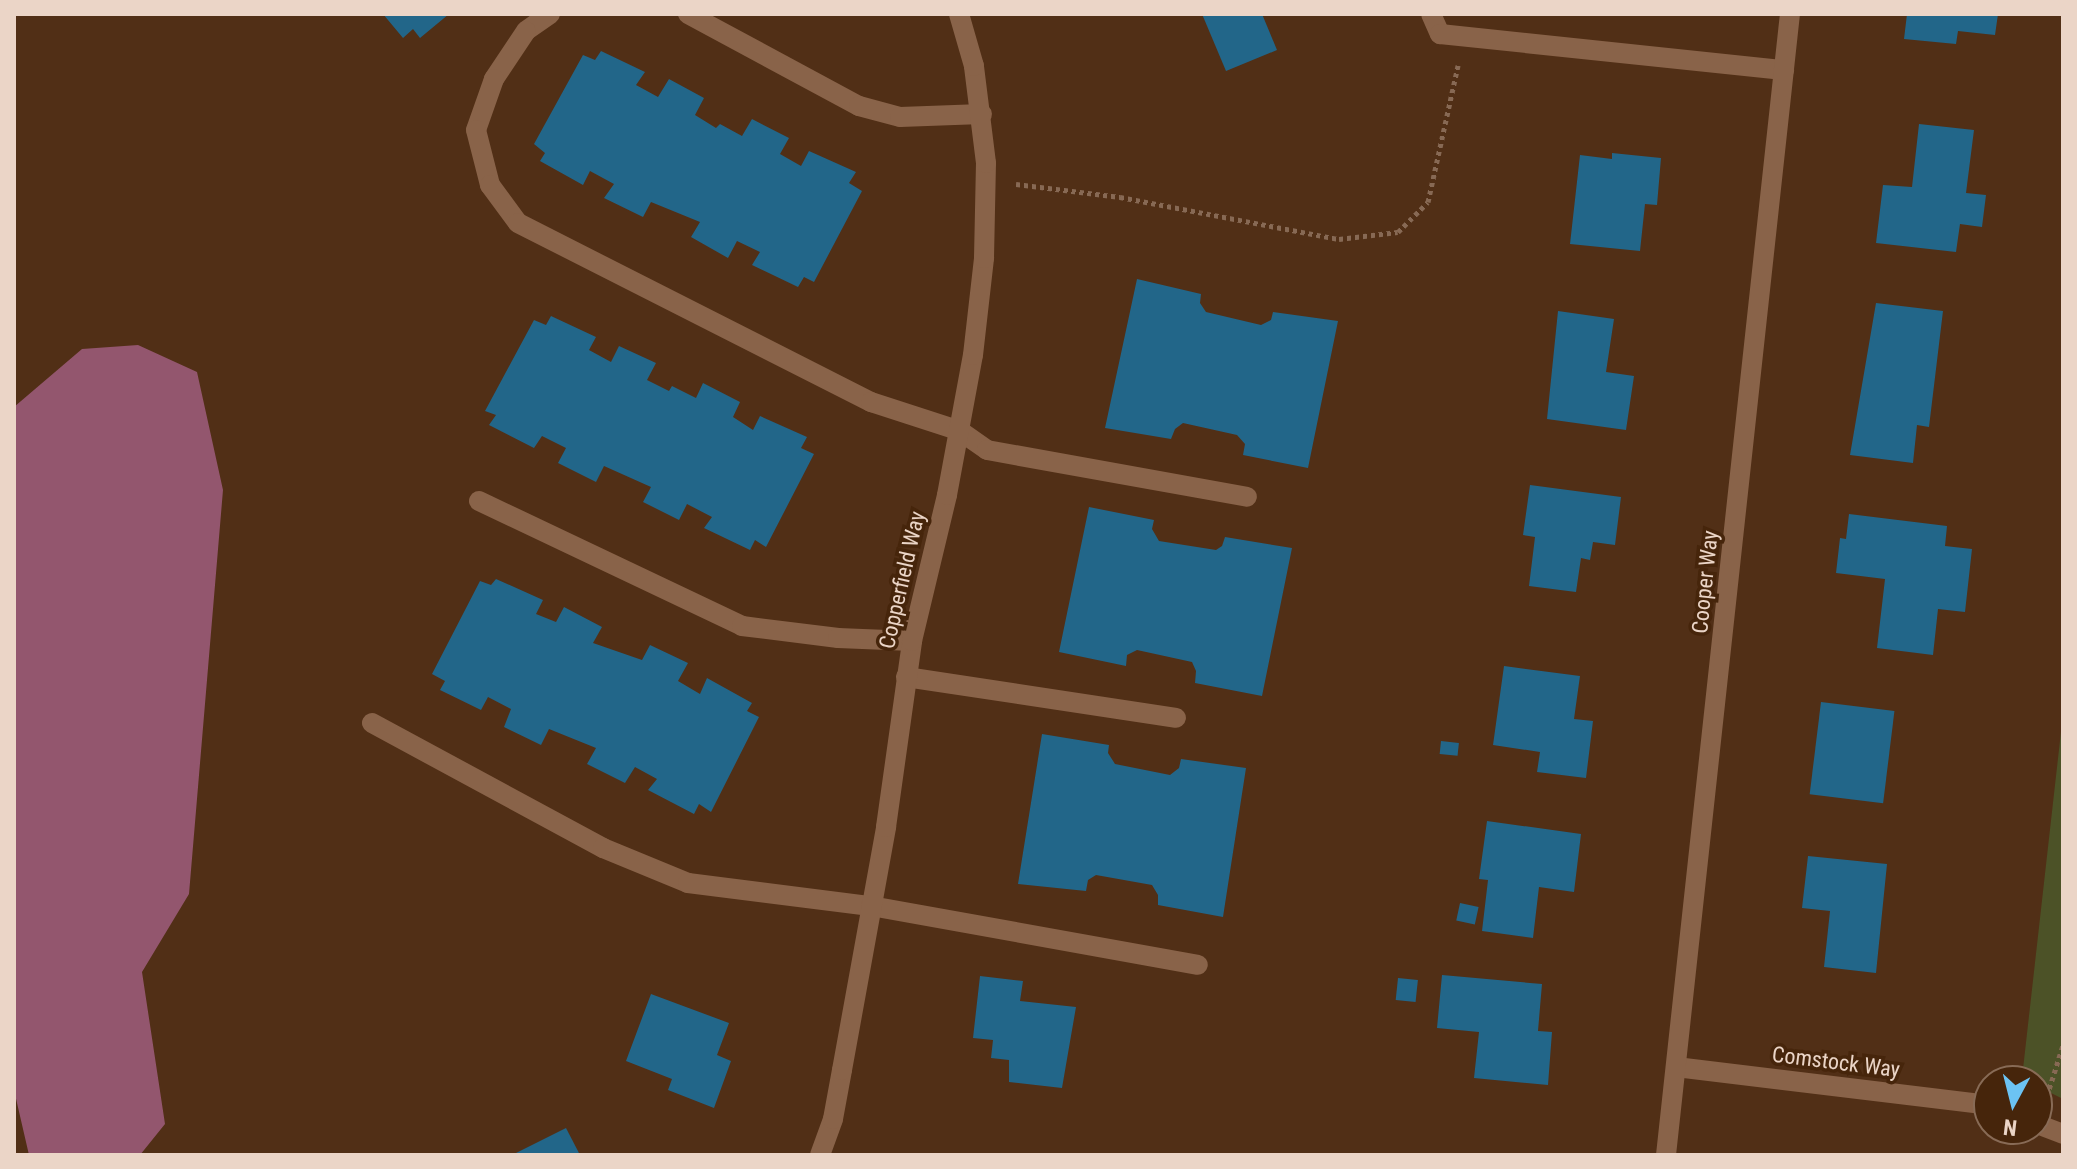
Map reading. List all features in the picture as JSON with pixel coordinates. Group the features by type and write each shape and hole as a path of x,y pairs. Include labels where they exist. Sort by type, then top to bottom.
{"street":[{"path":"550,14 526,31 494,79 476,130 490,185 518,223 871,402 960,431 987,450 1247,497"},
{"path":"688,14 859,106 900,117 982,114"},
{"name":"Copperfield Way","path":"820,1155 833,1119 871,906 912,641 960,431 981,285 987,183 982,114 959,14"},
{"path":"1431,14 1440,34 1784,70"},
{"name":"Cooper Way","path":"1666,1155 1790,14"},
{"path":"479,501 742,626 838,638 912,641"},
{"path":"906,677 1176,718"},
{"path":"372,723 603,848 688,883 871,906 1198,965"},
{"name":"Comstock Way","path":"1676,1067 1973,1103"}],"path":[{"path":"987,183 1042,185 1120,197 1339,239 1398,232 1428,202 1464,36"},
{"path":"2053,1077 2063,1045"}],"green space":[{"path":"2063,714 2063,1099 2053,1094 2053,1065 2023,1065"}],"shaded area":[{"path":"138,345 197,372 223,490 189,894 142,972 165,1124 140,1155 29,1155 14,1090 14,407 82,349"}],"building":[{"path":"383,14 449,14 420,38 413,29 403,38"},
{"path":"1202,14 1262,14 1277,50 1226,71"},
{"path":"1907,14 1998,14 1995,35 1958,31 1956,44 1904,39"},
{"path":"601,51 645,72 636,85 658,97 669,79 704,98 695,115 716,128 720,124 742,136 752,119 789,138 780,154 801,166 809,151 856,172 849,183 862,191 814,282 804,277 798,287 752,265 760,252 737,241 728,258 691,237 700,222 651,202 643,217 604,198 614,184 590,171 583,185 540,161 545,153 534,144 583,55 595,60"},
{"path":"1919,124 1974,130 1966,193 1986,195 1982,227 1960,224 1956,252 1876,243 1883,185 1912,187"},
{"path":"1612,153 1661,158 1657,205 1645,204 1640,251 1570,244 1580,155 1612,159"},
{"path":"1137,279 1201,294 1200,303 1206,312 1261,325 1271,320 1273,312 1338,321 1308,468 1243,455 1245,444 1237,435 1183,423 1175,429 1171,439 1105,428"},
{"path":"1876,303 1943,311 1929,427 1917,425 1913,463 1850,455"},
{"path":"1558,311 1614,319 1606,372 1634,376 1626,430 1547,419"},
{"path":"551,316 596,337 589,350 611,362 619,346 656,363 647,380 669,391 672,386 696,398 703,383 740,402 733,417 753,430 760,416 807,437 801,448 814,454 766,547 755,540 750,550 704,528 712,517 687,504 679,520 643,502 651,487 604,466 596,482 558,463 566,448 542,436 534,448 489,425 496,415 485,411 534,320 546,325"},
{"path":"1530,485 1621,497 1615,545 1593,542 1590,560 1581,558 1576,592 1529,586 1535,537 1523,535"},
{"path":"1089,507 1154,520 1152,529 1159,541 1216,550 1222,546 1225,537 1292,548 1262,696 1195,683 1196,671 1192,662 1137,650 1127,655 1126,666 1059,652"},
{"path":"1849,514 1947,526 1945,546 1972,549 1965,612 1938,609 1933,655 1877,648 1885,579 1836,573 1840,538 1846,539"},
{"path":"496,579 543,600 536,614 556,622 564,607 602,627 593,643 642,660 650,645 688,663 678,681 700,694 707,678 752,703 747,711 759,717 711,812 699,804 694,814 648,790 657,779 635,767 625,783 587,764 596,748 549,729 541,745 504,727 511,709 488,697 481,710 440,690 445,681 432,674 480,581 491,585"},
{"path":"1504,666 1580,676 1574,719 1593,721 1586,778 1537,772 1540,752 1493,745"},
{"path":"1821,702 1894,711 1883,803 1810,794"},
{"path":"1042,734 1109,745 1108,753 1115,764 1170,775 1179,768 1181,759 1246,768 1223,917 1158,905 1158,895 1152,885 1096,875 1088,880 1086,891 1018,884"},
{"path":"1441,741 1459,743 1458,756 1440,754"},
{"path":"1487,821 1581,834 1574,892 1539,887 1533,938 1482,931 1488,880 1479,879"},
{"path":"1808,856 1887,864 1876,973 1824,967 1830,911 1802,908"},
{"path":"1460,903 1479,907 1475,925 1456,921"},
{"path":"1442,975 1542,984 1538,1031 1552,1032 1548,1085 1474,1078 1479,1032 1437,1028"},
{"path":"980,976 1023,981 1020,1001 1076,1007 1062,1088 1009,1082 1009,1060 991,1058 993,1040 973,1038"},
{"path":"1398,978 1418,980 1416,1002 1396,1000"},
{"path":"651,994 729,1023 717,1055 731,1061 714,1108 668,1090 672,1079 626,1061"},
{"path":"566,1128 580,1155 512,1155"}]}
